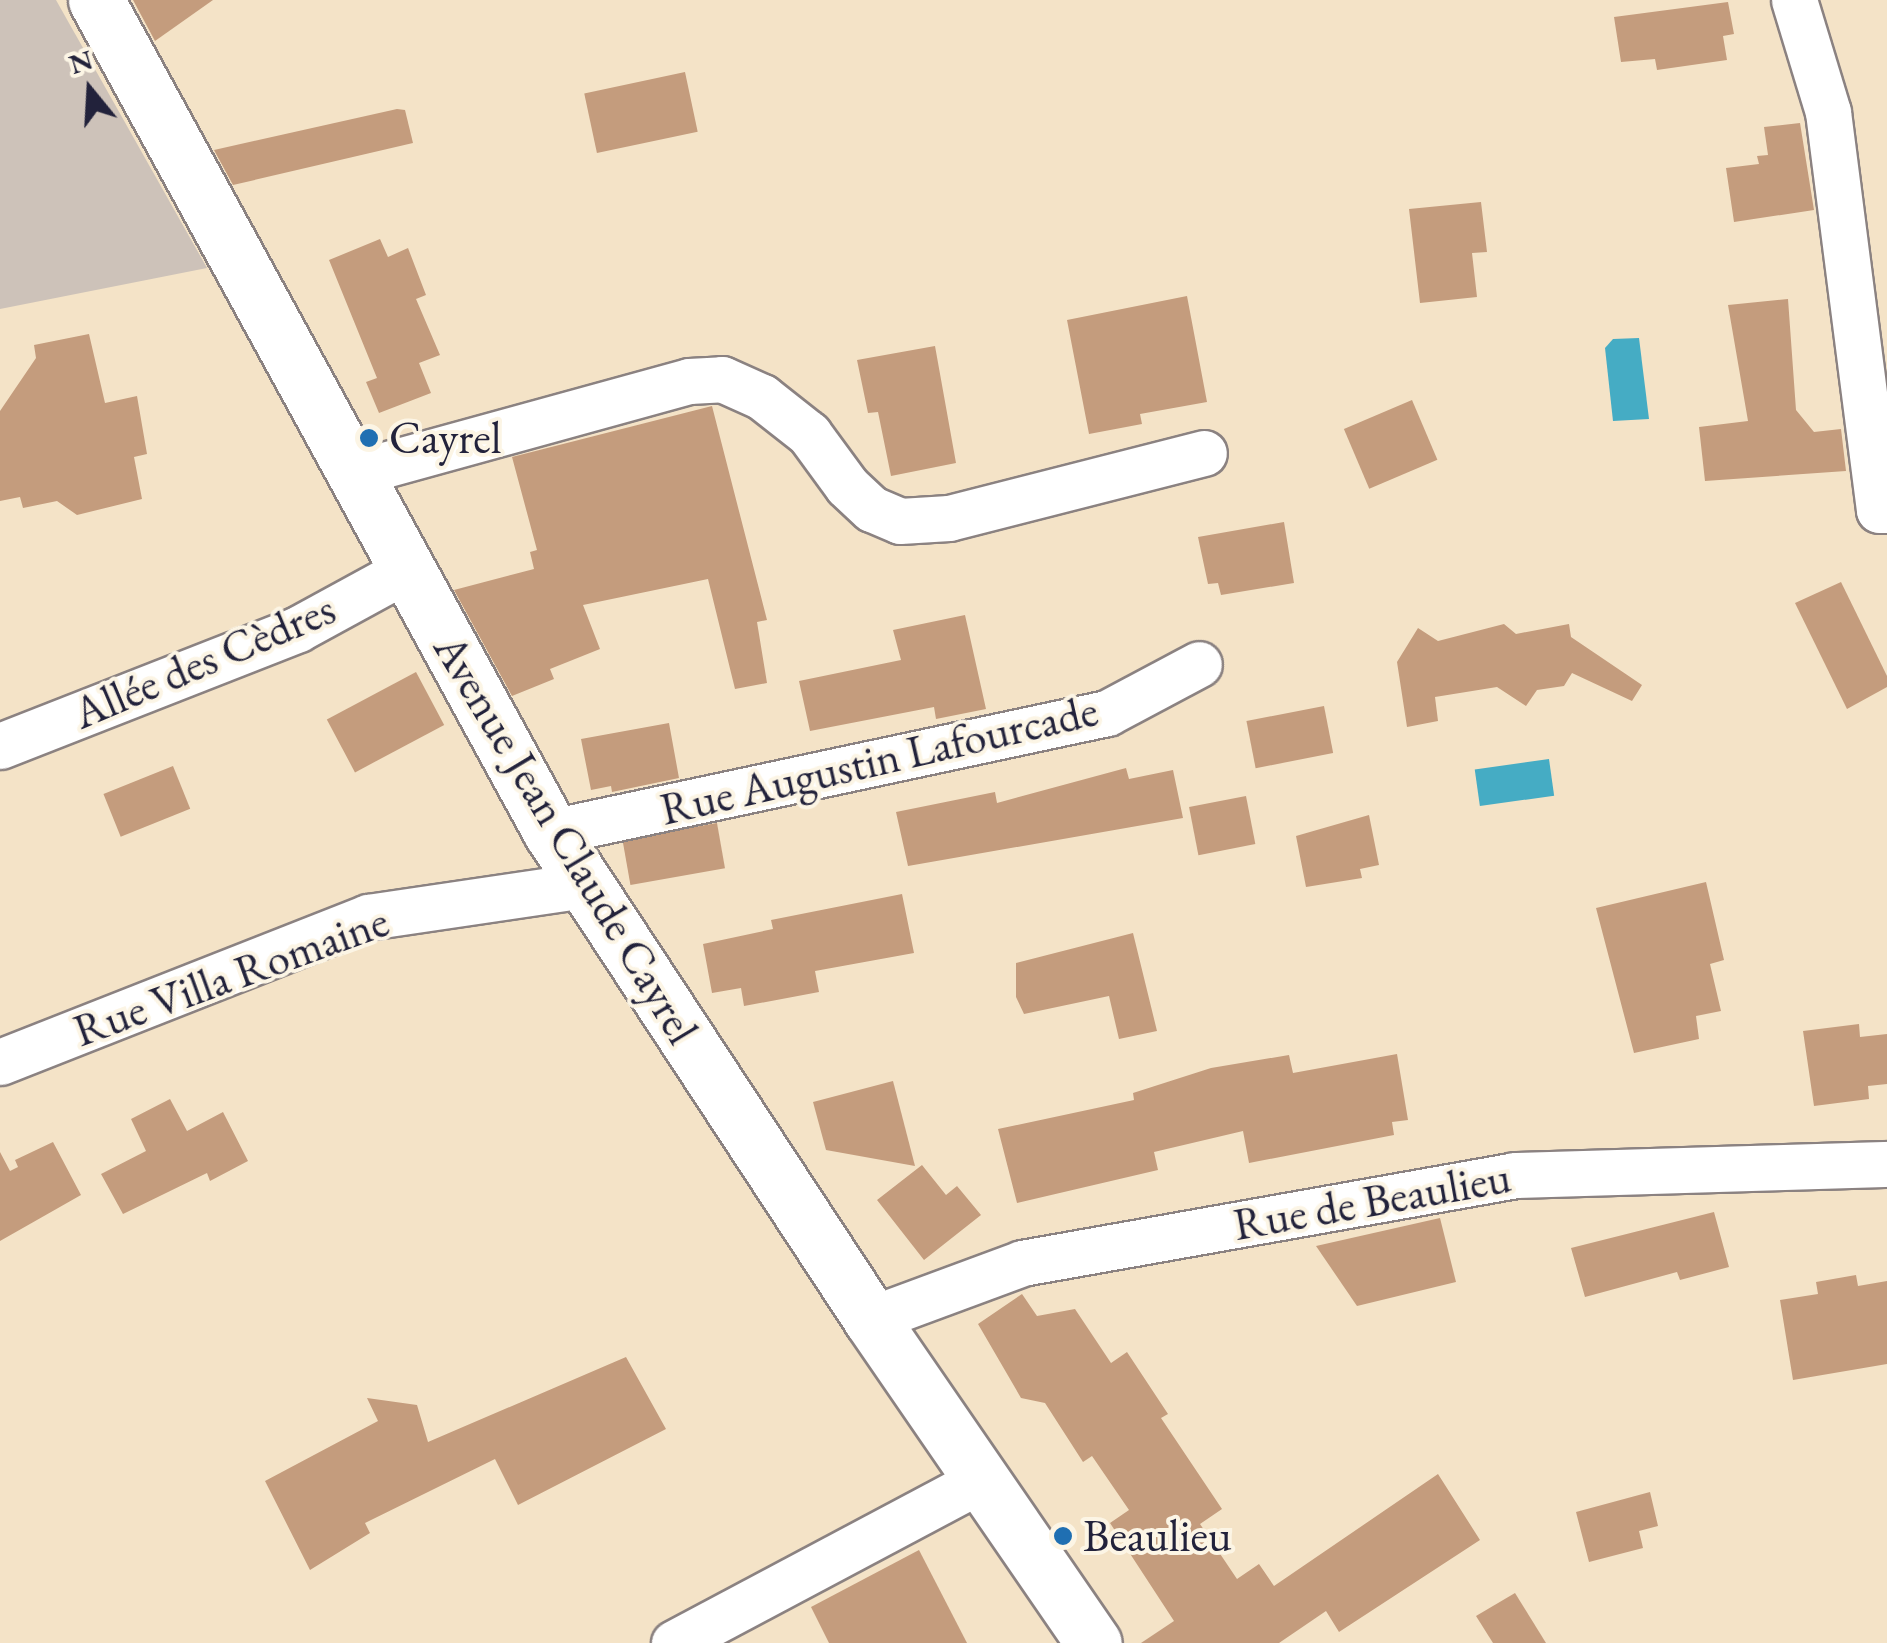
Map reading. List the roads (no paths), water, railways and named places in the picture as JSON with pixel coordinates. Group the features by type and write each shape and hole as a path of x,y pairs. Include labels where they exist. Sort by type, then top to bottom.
{"main road":[{"name":"Avenue Jean Claude Cayrel","path":"96,0 551,832 871,1319 1094,1643"}],"street":[{"path":"1794,0 1828,112 1879,510 1887,510"},
{"path":"355,473 689,381 722,379 762,397 793,422 847,486 872,509 900,521 949,518 1204,453"},
{"name":"Allée des Cèdres","path":"0,746 298,629 406,570"},
{"name":"Rue Augustin Lafourcade","path":"551,832 1107,713 1198,664"},
{"name":"Rue Villa Romaine","path":"0,1062 368,916 585,885"},
{"name":"Rue de Beaulieu","path":"871,1319 1022,1262 1514,1175 1887,1164"},
{"path":"674,1643 981,1480"}],"water":[{"path":"1639,338 1649,419 1613,421 1605,348 1613,339"},
{"path":"1549,759 1554,796 1480,806 1475,769"}],"place":[{"name":"Cayrel","path":"369,438"},
{"name":"Beaulieu","path":"1063,1536"}]}
